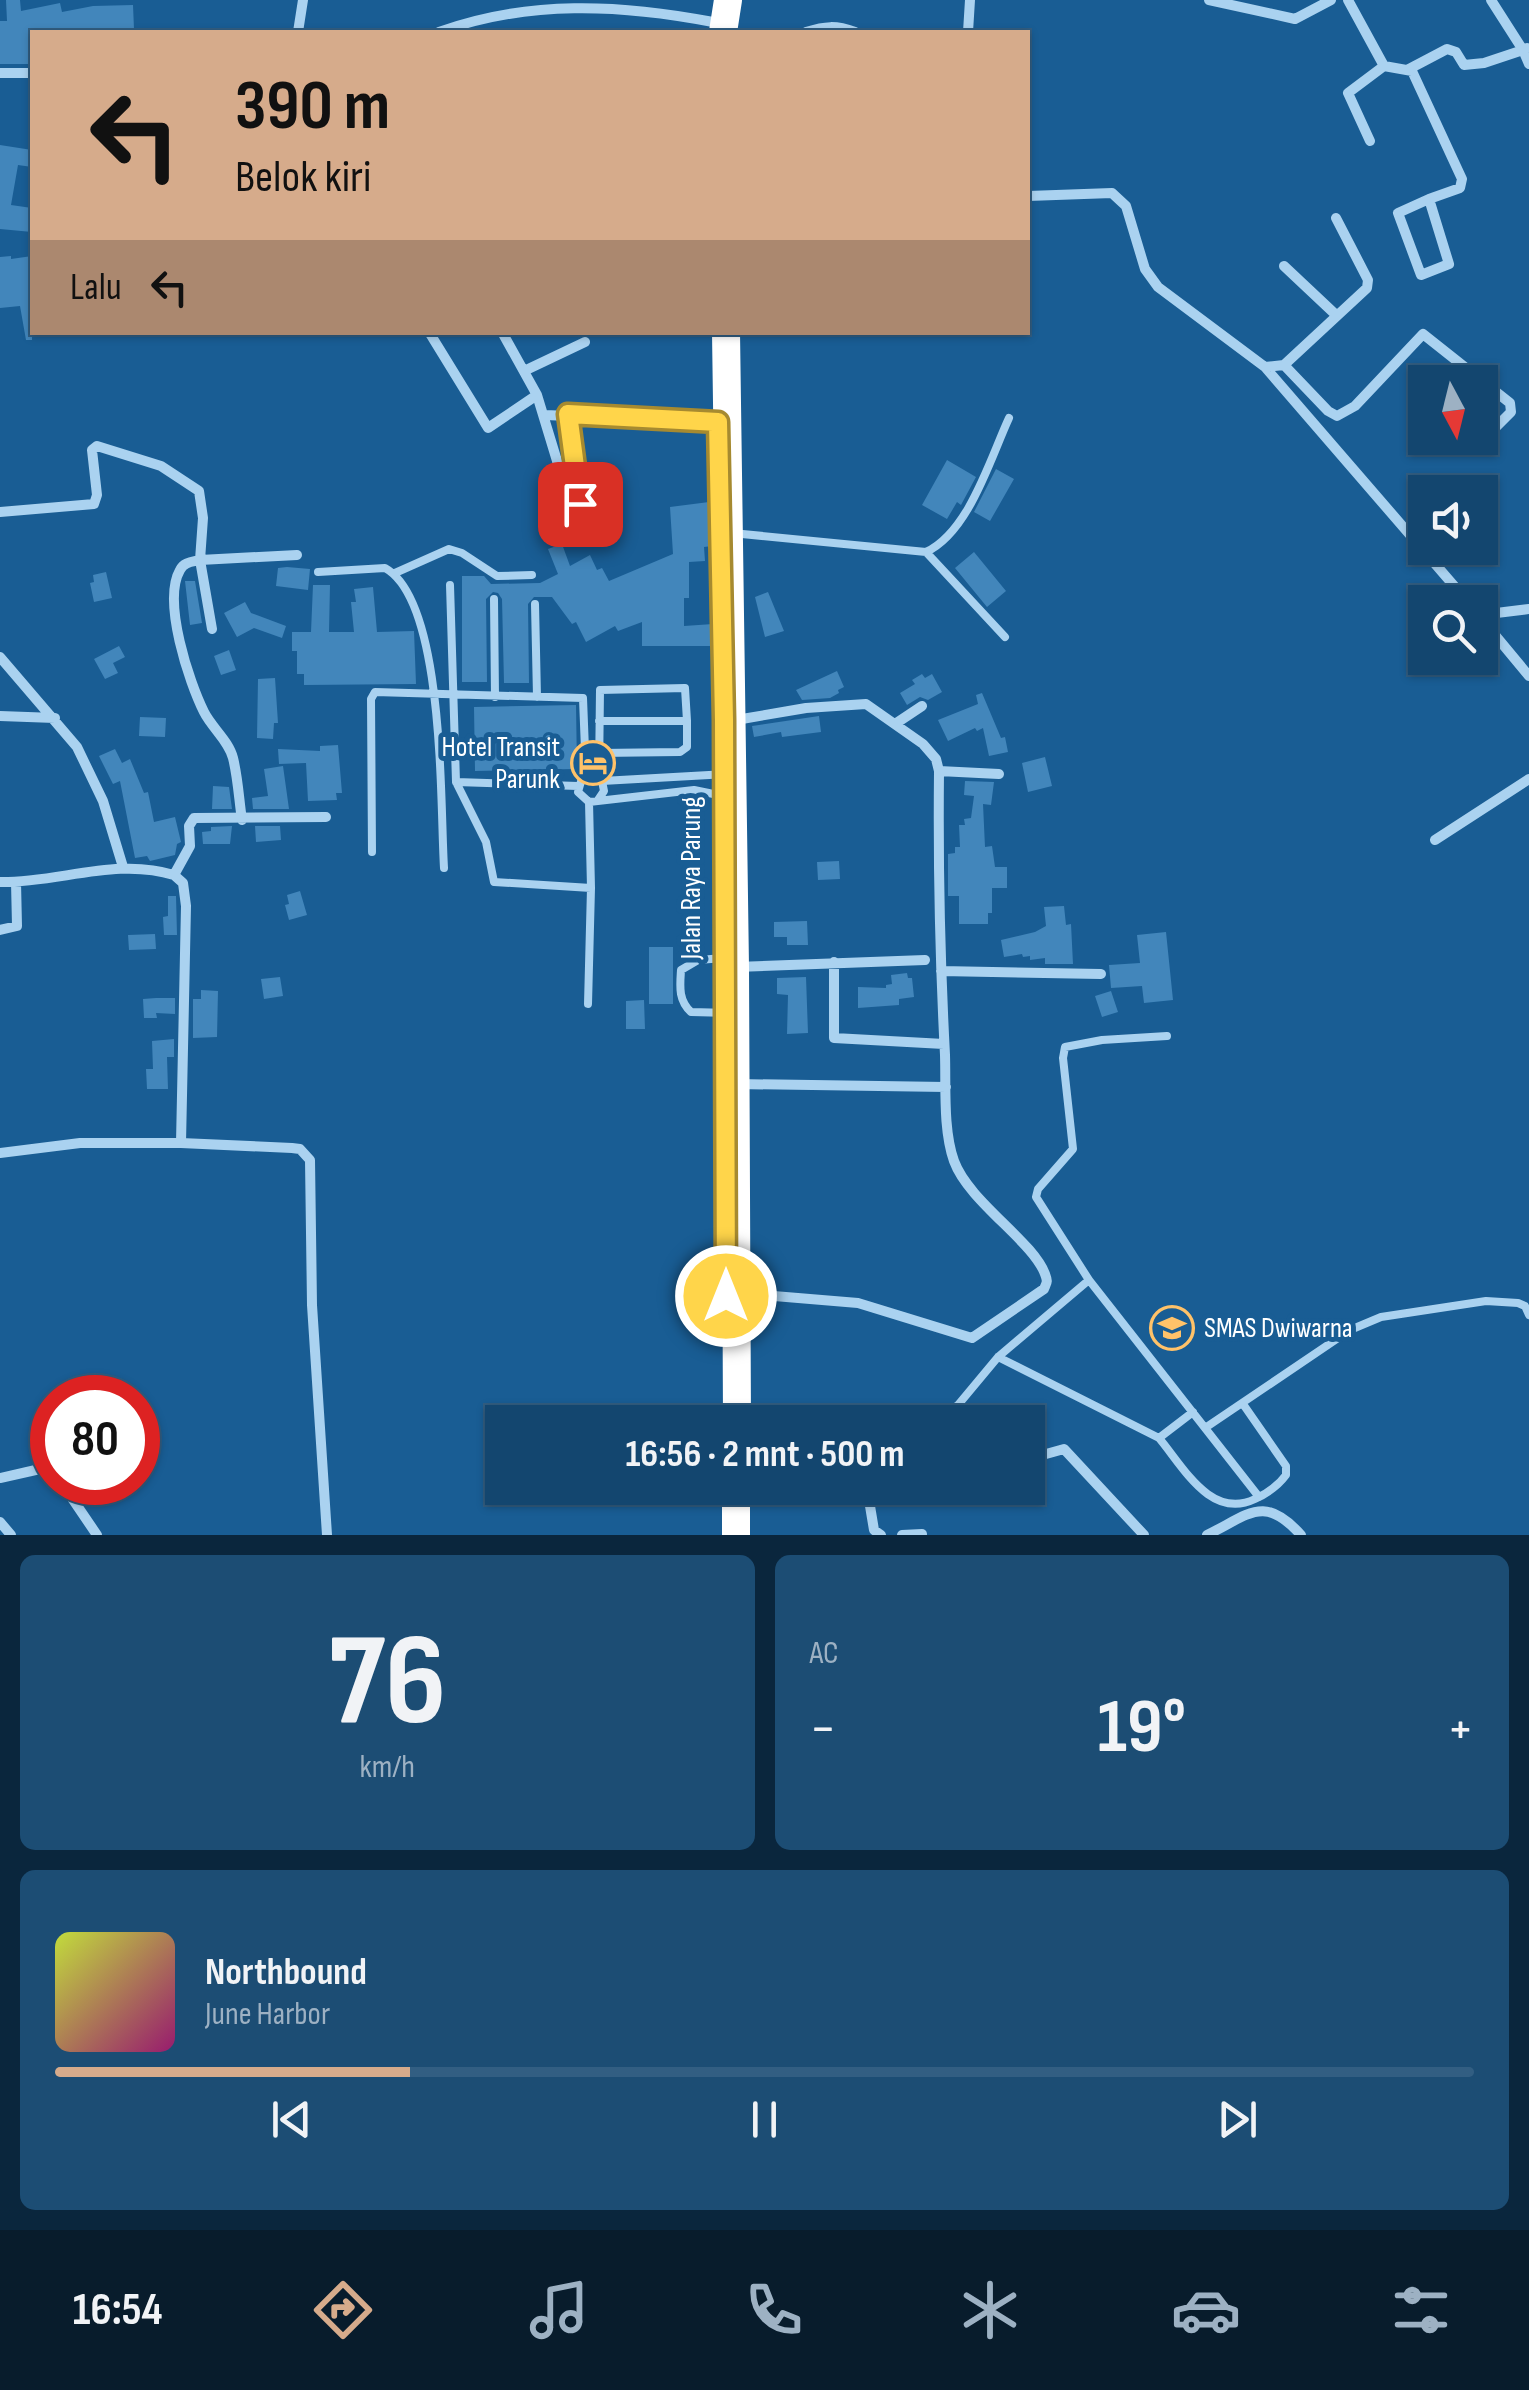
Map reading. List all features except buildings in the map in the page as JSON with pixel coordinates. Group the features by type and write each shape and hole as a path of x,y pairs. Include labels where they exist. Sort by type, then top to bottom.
{"highway":[{"name":"Jalan Raya Parung","path":"717,335 728,720"},
{"name":"Jalan Raya Parung","path":"726,335 733,1405"},
{"name":"Jalan Raya Parung","path":"729,1013 735,1084 733,1405"},
{"path":"724,1505 724,1535"},
{"path":"736,1505 736,1535"}],"street":[{"path":"298,30 303,0"},
{"path":"968,30 970,0"},
{"path":"1209,0 1295,18 1331,0"},
{"path":"1348,0 1384,66"},
{"path":"1492,0 1526,48 1529,64"},
{"path":"444,30 501,9 581,3 718,17"},
{"path":"812,30 825,26 850,30"},
{"path":"1370,141 1348,93 1384,66 1409,69 1447,49 1470,66 1526,48"},
{"path":"1409,69 1462,179 1460,188 1429,199 1398,214 1421,275 1449,264 1429,199"},
{"path":"0,72 30,73"},
{"path":"1030,196 1112,193 1126,206 1145,269 1158,287 1264,368 1453,585"},
{"path":"1264,368 1284,365 1367,288 1368,280 1336,218"},
{"path":"1284,266 1335,314"},
{"path":"1284,365 1328,412 1337,416 1355,406 1423,334 1464,365"},
{"path":"432,335 488,428 537,396"},
{"path":"504,335 545,415 571,507 580,504 568,414"},
{"path":"524,371 586,342"},
{"path":"1498,394 1512,407 1512,412 1498,426"},
{"path":"545,415 718,422"},
{"path":"0,512 94,504 98,495 92,450 97,446 160,466 199,490 203,518 200,560 212,629"},
{"path":"242,820 233,757 204,712 188,670 176,618 179,570 200,560 297,555"},
{"path":"1498,613 1529,608"},
{"path":"1498,638 1529,676"},
{"path":"0,657 77,747 103,802 123,867"},
{"path":"728,720 866,704 922,744 936,760 948,1130 955,1163 992,1214 1044,1272 1044,1289 972,1338 858,1303 736,1293"},
{"path":"895,724 922,706"},
{"path":"0,716 55,718"},
{"path":"939,771 999,774"},
{"path":"1435,840 1529,779"},
{"path":"174,876 190,846 190,821 194,818 326,817"},
{"path":"0,882 74,877 123,867 157,870 183,882 186,906 181,1143"},
{"path":"0,930 17,926 16,882"},
{"path":"728,964 925,960"},
{"path":"834,962 834,1038 944,1044"},
{"path":"941,971 1101,974"},
{"path":"735,1084 946,1086"},
{"path":"0,1153 80,1142 181,1143 292,1148 310,1160 312,1305 327,1535"},
{"path":"1045,1453 1064,1448 1144,1535"},
{"path":"0,1478 30,1471"},
{"path":"76,1505 96,1535"},
{"path":"870,1505 874,1530 881,1535"},
{"path":"1207,1535 1267,1510 1282,1514 1301,1535"},
{"path":"0,1522 11,1535"},
{"path":"902,1535 922,1534"}],"lane":[{"path":"729,533 926,552 939,546 961,521 1009,418"},
{"path":"395,573 449,550 462,553 497,576 532,575"},
{"path":"926,552 1005,637"},
{"path":"318,572 378,566 395,573 416,607 434,695 444,868"},
{"path":"450,585 456,782 486,842 494,882 592,888"},
{"path":"494,599 495,696"},
{"path":"535,604 537,698"},
{"path":"588,1004 594,801 604,791 599,753 600,690 685,688 688,746 680,752 599,753"},
{"path":"372,852 375,692 585,700 586,776 578,786 580,796 594,801 728,785"},
{"path":"598,720 687,721"},
{"path":"586,776 728,785"},
{"path":"456,782 578,786"},
{"path":"728,964 687,963 681,970 680,992 690,1012 729,1013"},
{"path":"1167,1036 1065,1047 1073,1149 1038,1188 1036,1196 1090,1280 1259,1497"},
{"path":"958,1405 998,1357 1090,1280"},
{"path":"1205,1428 1350,1330 1380,1317 1486,1301 1518,1303 1525,1306 1529,1316"},
{"path":"998,1357 1159,1438 1220,1504 1237,1505 1259,1497 1278,1486 1286,1475 1286,1466 1243,1404"},
{"path":"1159,1438 1192,1412"}],"place":[{"name":"Hotel Transit Parunk","path":"593,763"},
{"name":"SMAS Dwiwarna","path":"1172,1328"}],"route":[{"path":"580,504 568,414 718,422 724,720 726,1296"}]}
